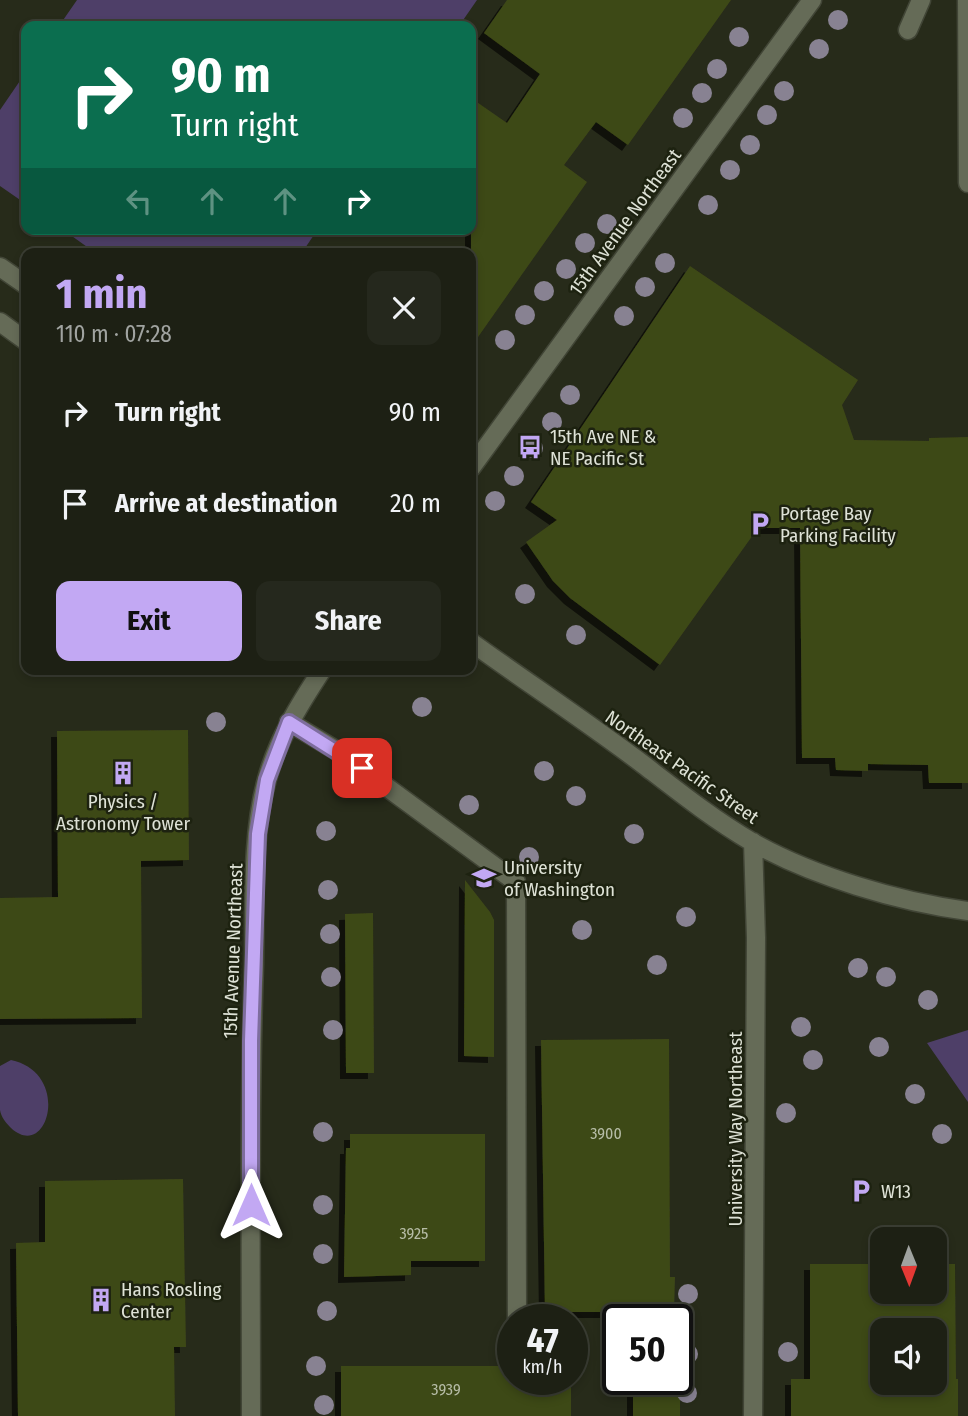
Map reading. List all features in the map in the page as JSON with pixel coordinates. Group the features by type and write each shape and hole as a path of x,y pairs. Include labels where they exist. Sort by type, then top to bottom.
{"main road":[{"name":"15th Avenue Northeast","path":"476,461 812,0"},
{"path":"908,30 921,0"},
{"path":"967,0 968,183"},
{"path":"0,267 21,282"},
{"path":"0,322 21,337"},
{"name":"Northeast Pacific Street","path":"476,646 644,765 683,797 753,842 800,865 860,886 918,903 968,911"},
{"name":"15th Avenue Northeast","path":"251,1416 251,1041 258,834 267,780 289,722 319,675"},
{"path":"289,722 339,752 516,883 517,1304"},
{"name":"University Way Northeast","path":"753,842 756,938 753,1416"}],"shaded area":[{"path":"77,0 477,0 462,21 62,21"},
{"path":"21,79 21,201 0,186 0,110"},
{"path":"70,235 314,235 305,248 89,248"},
{"path":"968,1030 968,1102 927,1043"},
{"path":"11,1060 30,1068 42,1081 48,1096 48,1112 43,1125 35,1134 24,1135 11,1128 1,1113 0,1066"}],"building":[{"path":"507,0 731,0 628,145 596,122 564,165 587,182 476,340 476,248 471,248 471,235 476,235 476,101 507,123 540,74 484,33"},
{"name":"Portage Bay Parking Facility","path":"690,266 858,380 842,405 854,440 929,441 929,438 968,437 968,783 929,783 928,765 868,764 868,771 836,770 835,758 802,758 800,528 758,528 660,665 570,598 553,581 526,542 557,520 531,502"},
{"path":"188,730 189,860 141,861 142,1018 0,1019 0,898 58,897 57,731"},
{"path":"465,880 494,920 494,1057 464,1056"},
{"path":"373,913 374,1073 346,1073 345,914"},
{"path":"669,1039 670,1277 675,1277 674,1304 602,1304 602,1312 588,1312 588,1304 545,1304 541,1040"},
{"path":"350,1134 485,1134 485,1261 411,1261 411,1275 344,1277 346,1148 350,1148"},
{"name":"Hans Rosling Center","path":"183,1179 186,1347 174,1347 175,1416 18,1416 16,1243 45,1242 45,1181"},
{"path":"810,1264 870,1264 870,1304 947,1304 947,1264 955,1264 958,1416 791,1416 791,1379 810,1379"},
{"path":"341,1366 497,1366 497,1395 571,1395 571,1416 341,1416"},
{"path":"633,1395 680,1395 680,1416 633,1416"}],"place":[{"name":"15th Ave NE & NE Pacific St","path":"530,447"},
{"name":"Portage Bay Parking Facility","path":"760,524"},
{"name":"Physics / Astronomy Tower","path":"123,773"},
{"name":"University of Washington","path":"484,878"},
{"name":"W13","path":"861,1191"},
{"name":"Hans Rosling Center","path":"101,1300"}],"route":[{"path":"251,1205 251,1041 258,834 267,780 289,722 362,768"}]}
